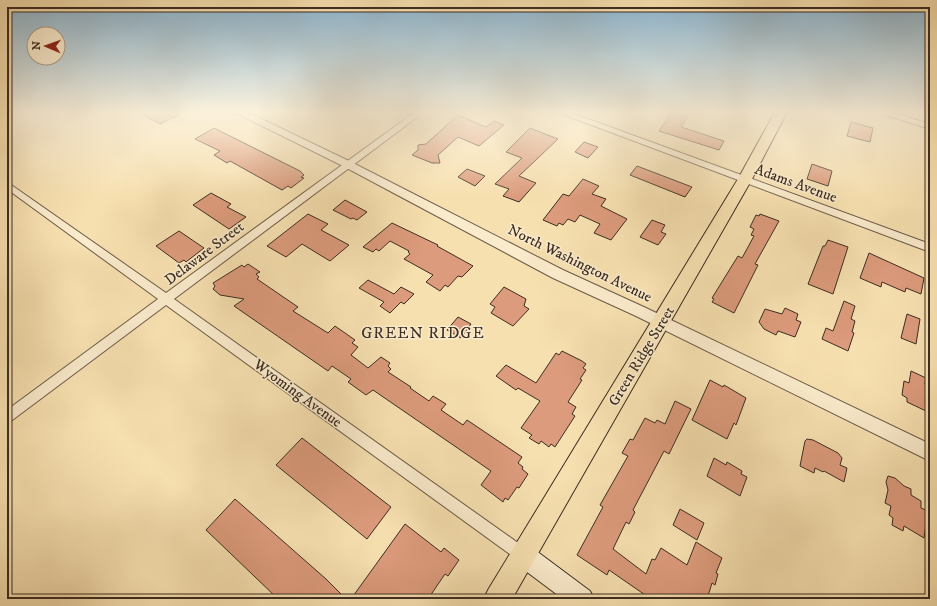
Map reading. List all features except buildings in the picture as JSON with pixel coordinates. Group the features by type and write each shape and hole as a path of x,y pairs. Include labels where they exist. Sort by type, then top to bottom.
{"main road":[{"name":"Green Ridge Street","path":"497,599 745,179 766,140"},
{"name":"Wyoming Avenue","path":"523,555 582,599"}],"street":[{"name":"North Washington Avenue","path":"298,140 347,164 558,274 661,322 930,453"},
{"name":"Delaware Street","path":"7,418 168,300 380,140"},
{"name":"Adams Avenue","path":"639,140 930,248"},
{"name":"Wyoming Avenue","path":"10,188 523,555"}],"district":[{"name":"GREEN RIDGE","path":"423,332"}]}
